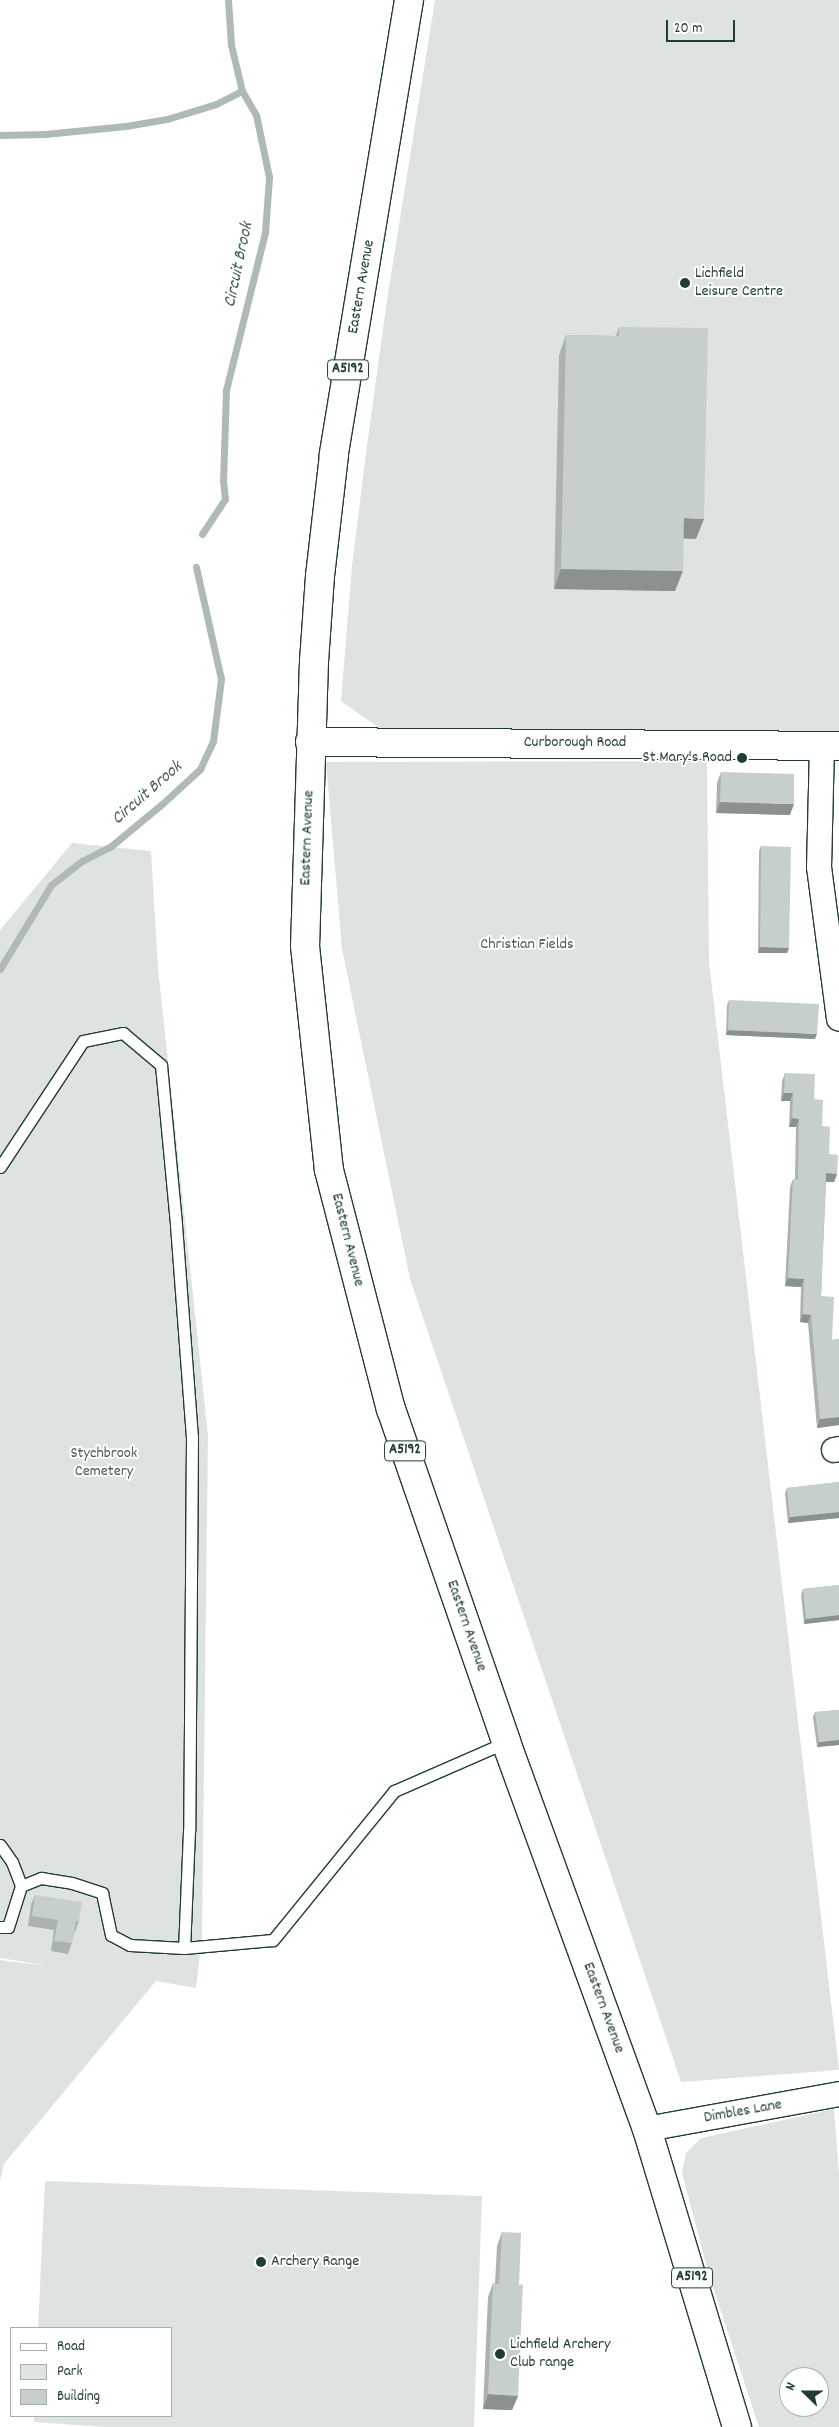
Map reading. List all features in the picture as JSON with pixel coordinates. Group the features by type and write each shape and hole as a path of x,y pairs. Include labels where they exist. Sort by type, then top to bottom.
{"main road":[{"name":"Eastern Avenue","path":"409,0 334,455 320,576 310,742 305,946 329,1170 391,1409 506,1742 647,2129 737,2427"},
{"name":"Curborough Road","path":"310,742 831,746"}],"street":[{"path":"831,746 820,867 839,1019"},
{"name":"Dimbles Lane","path":"647,2129 839,2094"}],"lane":[{"path":"0,1167 83,1041 123,1034 161,1065 176,1225 192,1437 189,1831 184,1948"},
{"path":"21,1886 41,1878 72,1883 102,1894 111,1935 130,1945 184,1948 273,1940 394,1791 506,1742"},
{"path":"0,1845 12,1862 21,1886 8,1927 0,1927"}],"green space":[{"name":"Lichfield Leisure Centre","path":"435,0 839,0 839,732 383,731 341,701 352,566 366,453 387,300"},
{"name":"Christian Fields","path":"707,761 709,962 839,2070 681,2082 410,1279 342,949 326,762"},
{"name":"Stychbrook Cemetery","path":"72,843 151,851 158,968 208,1435 202,1936 196,1988 156,1981 4,2164 0,2181 0,1960 49,1966 0,1958 0,930"},
{"path":"834,2109 839,2174 839,2427 759,2427 709,2275 682,2173 686,2153 701,2138"},
{"name":"Archery Range","path":"45,2181 482,2196 474,2427 105,2427 34,2422 34,2417 172,2417 172,2327 38,2327"}],"building":[{"path":"619,327 708,328 704,519 684,518 683,571 561,569 566,335 619,336"},
{"path":"721,772 794,774 794,804 720,802"},
{"path":"761,846 791,847 789,948 760,947"},
{"path":"729,1000 819,1004 817,1034 728,1030"},
{"path":"785,1073 815,1074 814,1099 823,1100 822,1126 830,1127 829,1154 838,1155 837,1174 826,1173 821,1296 834,1297 832,1340 839,1339 839,1417 820,1419 811,1315 803,1314 804,1279 788,1278 793,1179 798,1179 799,1119 792,1118 793,1093 784,1093"},
{"path":"839,1482 839,1512 790,1517 787,1488"},
{"path":"839,1585 839,1615 806,1619 803,1589"},
{"path":"839,1710 839,1740 819,1742 815,1712"},
{"path":"35,1895 82,1902 79,1921 76,1921 72,1943 54,1941 58,1920 32,1916"},
{"path":"502,2232 521,2233 519,2285 523,2284 518,2396 488,2394 493,2283 499,2284"}],"waterway":[{"name":"Circuit Brook","path":"202,534 225,499 223,481 226,390 265,232 269,177 256,115 242,91 231,45 228,0"},
{"path":"0,135 45,134 126,126 167,119 216,104 242,91"},
{"name":"Circuit Brook","path":"0,969 51,885 82,861 110,847 162,804 200,769 213,741 221,679 196,567"}],"place":[{"name":"Lichfield Leisure Centre","path":"685,283"},
{"name":"St Mary's Road","path":"742,758"},
{"name":"Archery Range","path":"261,2262"},
{"name":"Lichfield Archery Club range","path":"500,2354"}]}
